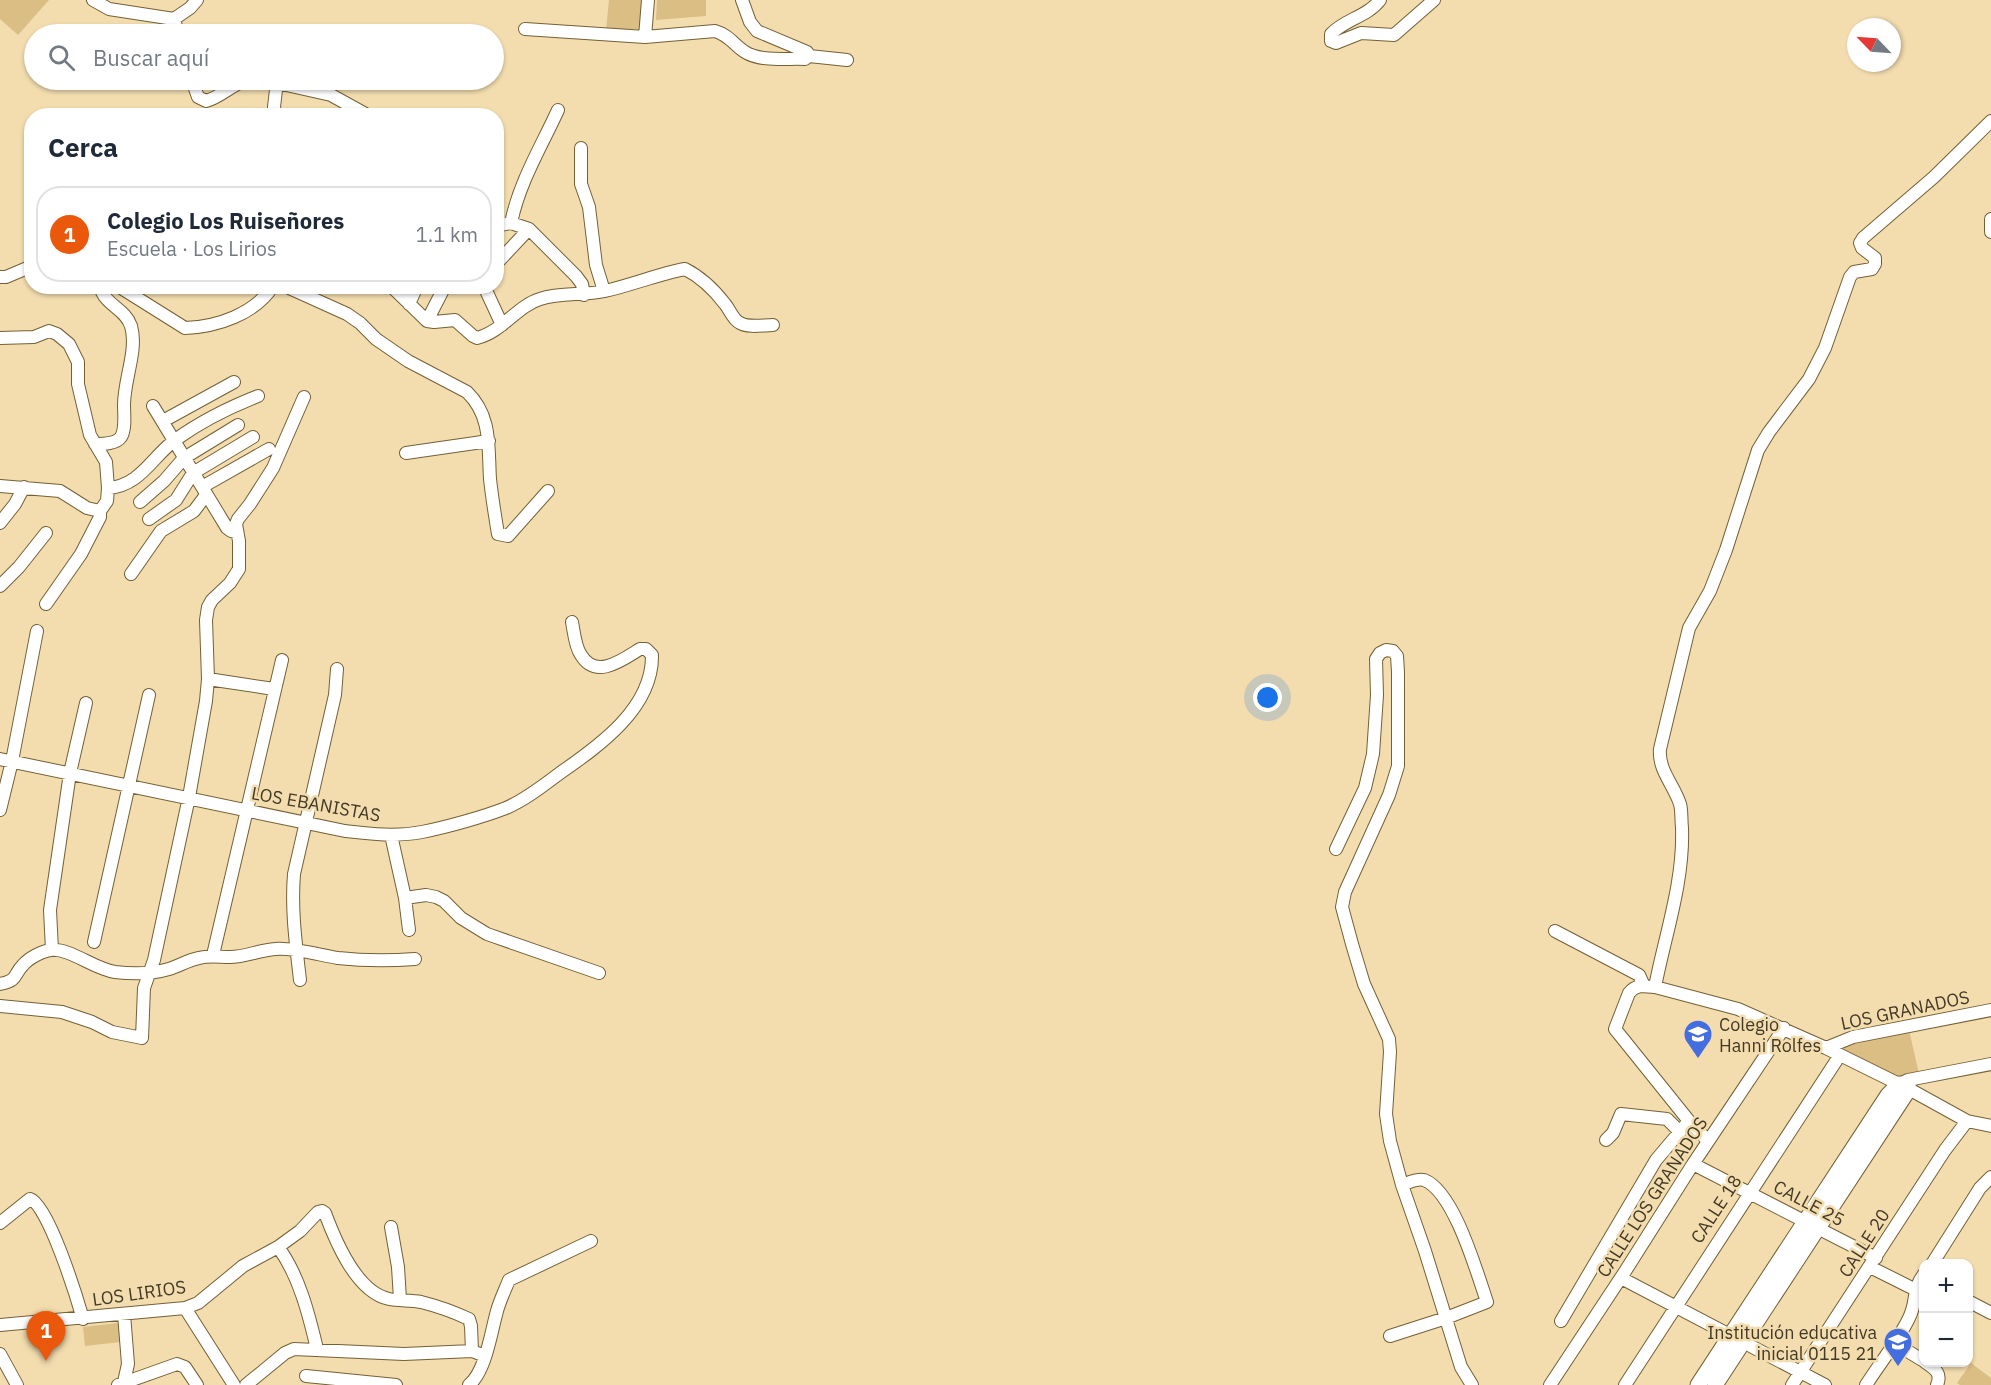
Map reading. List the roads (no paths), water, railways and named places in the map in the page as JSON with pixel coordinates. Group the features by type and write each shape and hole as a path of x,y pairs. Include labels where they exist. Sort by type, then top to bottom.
{"main road":[{"path":"1698,1385 1737,1338 1812,1225 1888,1095 1909,1084"},
{"path":"1714,1385 1737,1338"}],"street":[{"path":"93,0 109,9 174,19 197,0"},
{"path":"645,37 648,0"},
{"path":"742,0 750,22 757,31 807,52 809,56"},
{"path":"1380,0 1365,13 1343,22 1331,34 1331,40 1336,44 1361,33 1394,35 1434,0"},
{"path":"174,19 175,24"},
{"path":"525,29 645,37 715,32 725,34 747,54 757,57 806,59 809,56 847,60"},
{"path":"196,90 198,97 206,101 215,99 227,90"},
{"path":"274,108 276,90"},
{"path":"312,90 331,95 355,108"},
{"path":"511,224 525,178 558,110"},
{"path":"1650,987 1673,911 1682,838 1680,806 1659,760 1660,749 1689,628 1710,591 1726,550 1758,450 1809,379 1825,348 1850,278 1854,272 1872,269 1875,264 1875,258 1862,248 1860,243 1863,238 1934,177 1991,121"},
{"path":"581,148 582,184 589,207 596,265 604,291"},
{"path":"1991,219 1991,232"},
{"path":"504,225 511,224 529,229 576,276 582,284 584,295"},
{"path":"504,256 529,229"},
{"path":"0,277 6,277 24,269"},
{"path":"400,294 427,321 455,320 477,338 502,325 538,299 555,295 584,295 604,291 686,269 706,284 725,304 736,321 741,324 773,325"},
{"path":"95,444 106,444 119,440 123,434 124,400 133,337 126,315 104,298 103,294"},
{"path":"131,294 185,328 196,328 240,316 261,301 267,294"},
{"path":"302,294 360,323 383,344 408,361 467,392 487,424 492,499 498,534 508,536 548,491"},
{"path":"409,304 413,294"},
{"path":"427,321 441,294"},
{"path":"488,294 502,325"},
{"path":"0,338 34,337 49,331 57,334 69,344 78,362 78,384 83,413 90,435 106,462 107,501 100,511 100,517 81,554 46,604"},
{"path":"163,421 234,382"},
{"path":"108,488 127,484 149,467 174,441 237,405 258,396"},
{"path":"0,1006 62,1012 92,1022 112,1032 142,1038 144,988 154,960 189,797 208,679 206,620 208,607 230,583 239,569 238,519 273,468 304,397"},
{"path":"153,406 227,528 237,532"},
{"path":"140,502 164,481 184,458 238,425"},
{"path":"149,519 176,500 193,473 253,437"},
{"path":"406,453 489,441"},
{"path":"131,574 161,531 194,511 204,491 269,449"},
{"path":"0,486 60,491 87,508 100,511"},
{"path":"0,524 24,487"},
{"path":"0,586 19,567 46,533"},
{"name":"LOS EBANISTAS","path":"6,760 345,831 391,836 422,832 507,807 542,787 602,743 619,727 645,688 652,654 640,649 607,667 590,665 580,654 572,622"},
{"path":"0,810 6,760 37,631"},
{"path":"1336,849 1365,788 1373,754 1377,695 1376,659 1386,650 1393,651 1398,672 1398,766 1389,795 1345,892 1342,907 1364,984 1389,1039 1386,1114 1390,1141 1402,1185 1467,1383"},
{"path":"213,955 282,660"},
{"path":"300,980 292,890 335,695 337,669"},
{"path":"208,679 274,689"},
{"path":"94,942 149,695"},
{"path":"52,950 50,910 70,773 86,703"},
{"path":"391,836 405,898 409,930"},
{"path":"405,898 426,895 436,897 444,901 461,918 487,934 599,973"},
{"path":"1555,931 1639,975 1650,987"},
{"path":"0,984 17,976 22,966 28,961 43,952 52,950 63,951 98,968 114,972 150,973 188,960 213,955 230,957 277,948 375,962 415,959"},
{"path":"1708,1141 1689,1121 1615,1029 1633,988 1650,987 1738,1009 1909,1084 1967,1121 1991,1126"},
{"name":"LOS GRANADOS","path":"1826,1048 1852,1037 1991,1010"},
{"name":"CALLE LOS GRANADOS","path":"1550,1385 1784,1028"},
{"name":"CALLE 18","path":"1625,1385 1840,1055"},
{"path":"1909,1084 1991,1065"},
{"path":"1606,1140 1621,1114 1667,1119 1680,1132"},
{"path":"1561,1321 1656,1160 1689,1121"},
{"name":"CALLE 20","path":"1792,1385 1945,1150 1967,1121"},
{"name":"CALLE 25","path":"1693,1164 1812,1225 1919,1287"},
{"path":"1935,1259 1980,1188 1991,1177"},
{"path":"1390,1336 1487,1302 1457,1219 1444,1199 1424,1180 1402,1185"},
{"path":"0,1222 30,1199 37,1203 57,1245 83,1319"},
{"name":"LOS LIRIOS","path":"0,1325 185,1308 198,1303 243,1266 278,1247 322,1211 325,1212 347,1264 359,1278 376,1294 388,1299 400,1299"},
{"path":"391,1227 398,1268 400,1299 422,1303 469,1319 472,1351"},
{"path":"469,1385 475,1380 485,1356 498,1308 509,1280 591,1241"},
{"path":"278,1247 290,1266 306,1308 317,1349"},
{"path":"1622,1278 1825,1385"},
{"path":"1866,1385 1909,1318 1919,1287"},
{"path":"1973,1304 1991,1313"},
{"path":"185,1308 234,1385"},
{"path":"121,1383 128,1364 124,1314"},
{"path":"1894,1343 1919,1359"},
{"path":"246,1385 285,1353 294,1349 404,1354 472,1351 485,1356"},
{"path":"0,1354 16,1385"},
{"path":"121,1383 177,1364 185,1367 196,1385"},
{"path":"1932,1367 1940,1376 1939,1384"},
{"path":"306,1376 396,1385"}],"place":[{"name":"Colegio Hanni Rolfes","path":"1698,1060"},
{"name":"Colegio Los Ruiseñores","path":"46,1361"},
{"name":"Institución educativa inicial 0115 21","path":"1898,1368"}]}
